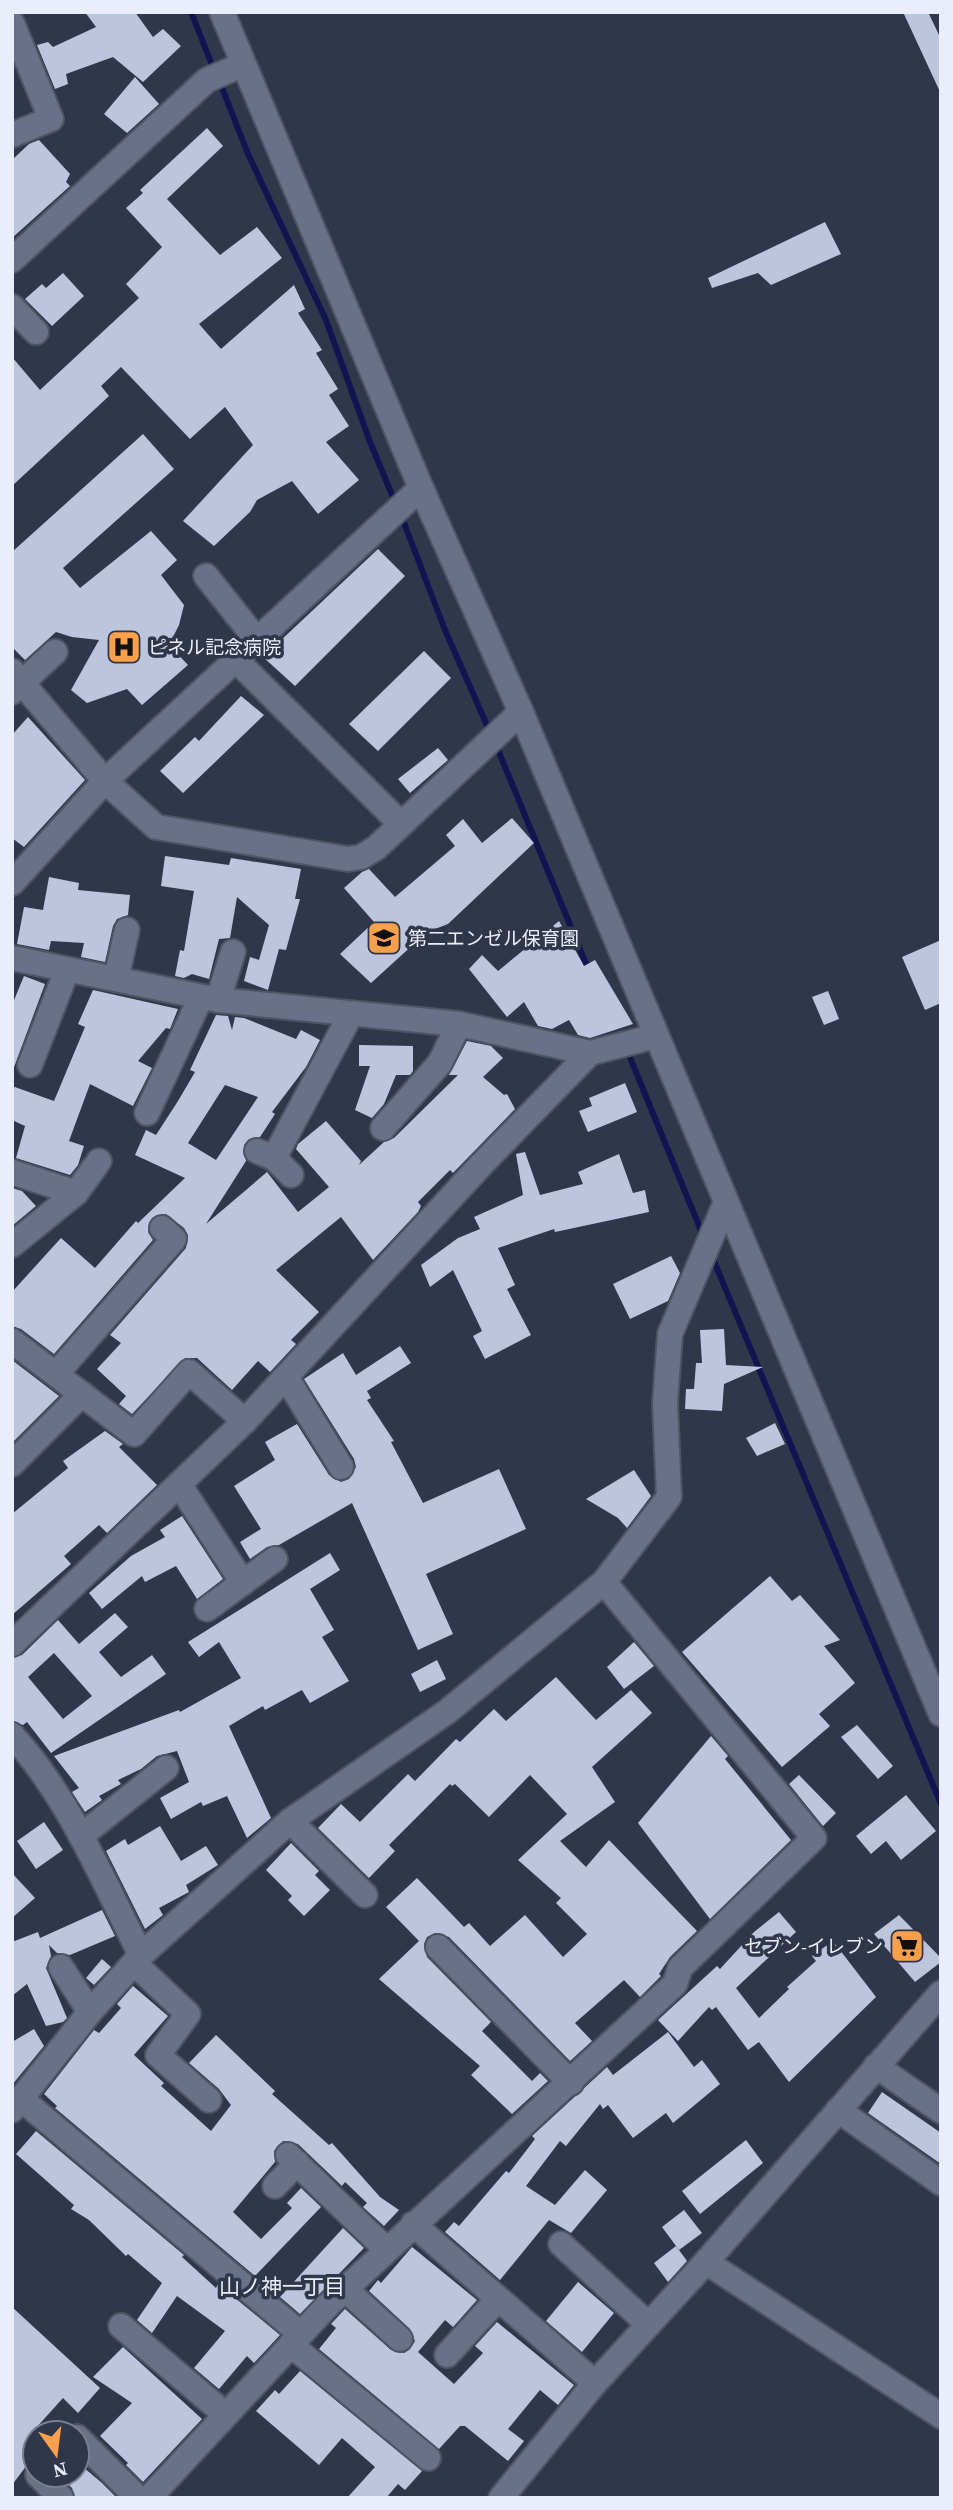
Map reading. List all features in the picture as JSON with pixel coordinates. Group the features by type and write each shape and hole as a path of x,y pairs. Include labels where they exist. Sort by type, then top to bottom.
{"street":[{"path":"222,12 421,488 522,712 941,1714"},
{"path":"12,23 51,119 12,135"},
{"path":"12,260 207,80 242,65"},
{"path":"12,307 36,331"},
{"path":"12,883 105,781 421,488"},
{"path":"206,576 257,640"},
{"path":"55,652 15,681 105,781 156,827 348,859 361,857 401,824 522,712"},
{"path":"236,660 401,824"},
{"path":"116,979 127,930"},
{"path":"147,1114 233,952"},
{"path":"12,958 210,999 459,1024 590,1053 656,1036"},
{"path":"30,1065 66,970"},
{"path":"274,1162 351,1014"},
{"path":"383,1128 440,1063 459,1024"},
{"path":"12,1644 245,1421 480,1166 590,1053"},
{"path":"12,1245 76,1193 99,1161"},
{"path":"12,1172 76,1193"},
{"path":"428,2458 296,2339 16,2104 90,2012 137,1959 290,1821 448,1711 604,1582 669,1497 665,1403 670,1334 726,1202"},
{"path":"56,1374 174,1239 162,1228"},
{"path":"14,1344 134,1434 189,1372 245,1421"},
{"path":"286,1377 341,1466"},
{"path":"12,1464 82,1394"},
{"path":"179,1484 243,1583"},
{"path":"207,1609 275,1559"},
{"path":"149,2498 345,2289 413,2224 571,2083 675,1984 680,1968 814,1838 604,1582"},
{"path":"12,1735 26,1750 81,1836 137,1959 188,2014 159,2055 209,2100"},
{"path":"81,1836 166,1768"},
{"path":"290,1821 365,1895"},
{"path":"438,1947 571,2083"},
{"path":"61,1967 90,2012"},
{"path":"505,2496 595,2384 706,2262 941,1993"},
{"path":"876,2066 941,2111"},
{"path":"838,2110 941,2183"},
{"path":"275,2186 292,2159 386,2249"},
{"path":"413,2224 595,2384"},
{"path":"561,2244 648,2324"},
{"path":"706,2262 941,2416"},
{"path":"345,2289 400,2339"},
{"path":"447,2355 497,2300"},
{"path":"121,2326 225,2414"},
{"path":"91,2451 138,2498"}],"building":[{"path":"85,12 135,12 153,37 163,29 181,46 143,82 113,57 66,74 68,84 55,89 37,45 48,42 53,47 96,27"},
{"path":"903,12 928,12 941,39 941,94"},
{"path":"135,77 159,104 127,133 104,114"},
{"path":"207,128 223,146 167,199 220,255 257,227 282,258 199,324 221,349 294,285 305,309 298,313 322,350 316,353 338,389 329,395 349,426 326,442 359,480 318,514 292,481 257,500 250,512 214,546 183,521 253,445 225,407 190,439 121,367 101,386 109,396 12,486 12,357 40,390 139,298 126,284 162,247 126,208 143,193 140,190"},
{"path":"39,140 70,174 66,182 70,186 12,238 12,160 29,144"},
{"path":"825,222 841,254 771,285 758,273 712,288 708,278"},
{"path":"63,273 84,296 52,326 25,299 42,284 46,288"},
{"path":"143,434 174,469 63,568 80,588 151,531 177,560 161,575 184,605 179,625 169,645 188,665 142,705 127,689 87,703 71,690 99,640 56,632 25,660 12,647 12,552"},
{"path":"378,549 405,576 295,686 263,657"},
{"path":"424,651 451,678 378,751 349,724"},
{"path":"241,696 264,715 183,793 160,771 195,737 199,741"},
{"path":"28,717 85,780 24,847 12,838 12,735"},
{"path":"438,748 448,760 410,793 398,779"},
{"path":"512,818 534,843 448,924 427,932 371,983 340,954 374,922 344,888 362,872 369,869 395,897 455,846 446,835 463,819 482,843"},
{"path":"165,856 229,865 231,858 301,869 295,899 300,899 286,950 279,949 268,990 244,981 250,957 259,960 269,925 237,897 230,938 219,939 209,979 192,974 184,978 175,976 180,950 184,951 194,891 161,886"},
{"path":"49,877 79,883 78,890 130,895 128,915 117,919 113,926 105,962 81,957 84,943 51,941 49,950 17,944 24,907 43,910"},
{"path":"559,921 584,966 595,960 633,1024 590,1038 578,1035 569,1020 552,1029 538,1026 524,1002 507,1017 469,969 482,955 498,971"},
{"path":"941,940 941,1003 925,1010 902,957"},
{"path":"24,976 45,984 13,1070 12,1005"},
{"path":"93,990 178,1009 170,1029 166,1028 138,1061 152,1068 133,1106 90,1084 69,1141 84,1146 78,1165 70,1175 16,1158 25,1126 12,1120 12,1086 54,1101 85,1027 78,1024"},
{"path":"828,991 839,1019 824,1025 812,997"},
{"path":"216,1015 228,1016 232,1030 235,1017 244,1018 296,1039 301,1030 320,1040 306,1067 272,1112 275,1114 260,1137 249,1139 244,1145 246,1161 206,1224 267,1172 298,1212 329,1187 296,1149 298,1144 326,1121 361,1161 359,1165 384,1142 394,1138 458,1075 449,1075 467,1041 491,1046 503,1058 483,1077 504,1095 507,1094 515,1109 453,1173 450,1170 418,1202 421,1206 418,1212 373,1260 341,1217 276,1270 319,1312 291,1340 296,1344 270,1372 258,1361 232,1390 197,1358 185,1358 132,1414 119,1404 126,1396 97,1369 121,1343 110,1335 186,1248 188,1235 184,1228 166,1214 152,1218 148,1232 153,1240 54,1354 21,1329 12,1326 12,1292 61,1238 95,1268 136,1221 138,1223 185,1178 135,1155 146,1130 156,1135 178,1101 195,1072 190,1070","holes":["225,1085 258,1097 216,1160 188,1143"]},
{"path":"359,1045 413,1046 413,1071 410,1075 396,1075 384,1104 372,1118 355,1110 370,1066 359,1066"},
{"path":"625,1083 637,1112 588,1132 579,1111 592,1106 589,1098"},
{"path":"525,1152 540,1195 583,1184 578,1172 619,1154 633,1193 645,1190 649,1212 555,1232 554,1229 498,1248 515,1285 507,1289 531,1335 485,1359 473,1336 482,1331 453,1270 430,1287 421,1265 458,1238 480,1229 474,1217 523,1195 516,1154"},
{"path":"12,1188 22,1191 36,1206 12,1226"},
{"path":"671,1256 680,1273 668,1301 630,1319 613,1284"},
{"path":"724,1329 726,1365 763,1367 724,1384 722,1411 685,1409 686,1389 694,1389 696,1363 702,1363 700,1330"},
{"path":"400,1346 411,1363 367,1391 371,1398 367,1400 394,1441 391,1442 423,1503 499,1469 526,1529 426,1574 453,1634 418,1650 352,1503 279,1545 267,1547 250,1559 240,1542 261,1529 234,1486 275,1460 265,1442 297,1424 329,1475 341,1482 349,1479 356,1467 354,1459 304,1379 343,1353 356,1375"},
{"path":"12,1360 59,1396 12,1443"},
{"path":"775,1423 785,1444 757,1456 746,1438"},
{"path":"105,1431 123,1444 119,1447 157,1485 107,1533 99,1525 64,1556 71,1564 12,1615 12,1514 68,1468 63,1461"},
{"path":"634,1470 651,1496 627,1528 618,1518 586,1499"},
{"path":"182,1516 223,1579 197,1599 176,1566 145,1582 142,1576 102,1609 89,1593 131,1556 165,1537 160,1530"},
{"path":"330,1553 340,1570 310,1589 334,1630 322,1637 349,1681 310,1703 302,1690 265,1710 263,1706 229,1726 271,1818 247,1838 227,1796 203,1806 201,1802 171,1819 160,1798 189,1782 177,1751 157,1756 141,1769 118,1780 121,1784 99,1796 102,1800 85,1812 72,1792 79,1788 54,1756 179,1710 180,1712 241,1678 219,1642 199,1657 188,1642"},
{"path":"770,1576 792,1601 800,1595 840,1640 824,1646 855,1683 819,1714 830,1726 782,1767 682,1652"},
{"path":"115,1613 128,1627 99,1652 121,1677 152,1655 166,1674 51,1753 27,1722 23,1725 12,1721 12,1658 22,1655 58,1620 79,1644","holes":["54,1653 92,1696 63,1719 28,1677"]},
{"path":"634,1642 654,1666 624,1689 607,1667"},
{"path":"437,1660 446,1679 420,1692 411,1674"},
{"path":"556,1677 596,1720 631,1690 652,1713 592,1767 615,1802 560,1841 586,1867 609,1840 697,1931 670,1957 659,1974 661,1976 640,1997 624,1980 575,2023 592,2041 570,2061 449,1937 435,1933 427,1937 424,1944 427,1957 491,2022 482,2031 532,2081 540,2073 548,2081 512,2114 471,2075 480,2066 379,1979 419,1941 386,1907 417,1878 464,1927 469,1923 490,1946 525,1915 563,1957 587,1934 556,1903 561,1898 518,1860 567,1814 530,1775 489,1817 455,1784 450,1784 389,1845 395,1851 369,1878 318,1828 341,1804 360,1822 408,1774 415,1781 456,1739 460,1742 494,1709 506,1721"},
{"path":"857,1725 893,1766 878,1779 841,1737"},
{"path":"711,1736 728,1756 725,1759 791,1840 710,1919 638,1823"},
{"path":"799,1775 836,1813 823,1826 789,1784"},
{"path":"906,1795 936,1831 901,1860 886,1841 871,1854 856,1836"},
{"path":"44,1822 63,1850 36,1869 17,1841"},
{"path":"160,1826 181,1861 206,1846 218,1865 186,1885 189,1892 159,1908 163,1915 145,1929 106,1851 125,1839 128,1845"},
{"path":"291,1843 319,1871 315,1875 330,1890 304,1916 288,1900 292,1896 266,1870"},
{"path":"12,1873 35,1898 12,1918"},
{"path":"102,1910 115,1936 70,1955 57,1953 49,1945 51,1956 46,1968 67,2018 63,2022 46,2026 27,1984 12,1996 12,1942 38,1932 40,1938"},
{"path":"779,1912 796,1932 736,1988 759,2018 789,1989 787,1987 816,1961 812,1956 833,1941 876,1997 789,2082 759,2042 748,2050 716,2007 712,2010 709,2007 678,2041 658,2020 717,1966 720,1969 754,1932"},
{"name":"セブン-イレブン","path":"899,1915 941,1958 941,1962 915,1982 874,1934"},
{"path":"102,1959 111,1967 94,1985 86,1978"},
{"path":"133,1986 168,2016 134,2055 164,2083 161,2086 211,2131 231,2105 219,2089 189,2063 216,2035 275,2091 272,2094 329,2145 332,2143 380,2197 399,2210 384,2226 363,2207 367,2203 345,2182 342,2186 298,2144 283,2141 274,2151 275,2162 233,2212 261,2239 292,2208 287,2203 301,2188 321,2207 255,2276 55,2108 57,2106 44,2094 94,2030 99,2033 121,2008 117,2004"},
{"path":"34,2029 44,2046 12,2085 12,2042"},
{"path":"668,2032 694,2067 702,2060 720,2084 673,2123 666,2113 633,2138 608,2105 603,2109 600,2104 566,2146 560,2141 526,2186 555,2205 585,2170 607,2190 571,2233 549,2220 500,2280 445,2232 454,2222 459,2226 506,2171 509,2173 535,2139 532,2136 607,2067 613,2075"},
{"path":"882,2092 941,2133 941,2164 868,2113"},
{"path":"36,2131 184,2255 182,2257 216,2288 218,2284 280,2335 254,2363 247,2356 219,2389 194,2368 225,2331 177,2296 152,2333 137,2320 162,2283 128,2254 126,2256 89,2220 71,2209 74,2205 16,2154"},
{"path":"746,2140 763,2163 700,2214 682,2191"},
{"path":"684,2210 702,2233 679,2250 662,2227"},
{"path":"343,2228 364,2248 300,2314 280,2297"},
{"path":"676,2246 687,2261 668,2282 654,2263"},
{"path":"412,2247 477,2300 453,2327 445,2320 418,2352 454,2384 483,2353 475,2346 497,2322 574,2385 558,2405 540,2390 508,2429 524,2441 508,2461 465,2426 460,2426 439,2449 319,2349 336,2328 331,2324 345,2309 391,2350 404,2353 410,2349 415,2341 410,2329 369,2291 378,2280 381,2283"},
{"path":"578,2282 614,2313 582,2352 546,2321"},
{"path":"12,2307 100,2388 78,2413 63,2398 44,2419 21,2419 21,2473 12,2485"},
{"path":"123,2347 202,2419 143,2482 100,2436 132,2403 93,2377"},
{"path":"300,2371 422,2471 405,2490 398,2484 386,2498 347,2498 375,2467 342,2438 319,2465 256,2411 275,2390 279,2394"},
{"path":"91,2474 117,2498 75,2498 72,2489 91,2489"}],"waterway":[{"path":"191,12 214,70"},
{"path":"219,80 248,154 326,320 370,442 395,502"},
{"path":"401,515 445,630 490,732"},
{"path":"496,745 589,971"},
{"path":"627,1050 704,1238"},
{"path":"711,1254 941,1804"}],"place":[{"name":"ピネル記念病院","path":"124,647"},
{"name":"第二エンゼル保育園","path":"384,938"},
{"name":"セブン-イレブン","path":"907,1946"}],"district":[{"name":"山ノ神一丁目","path":"282,2287"}]}
